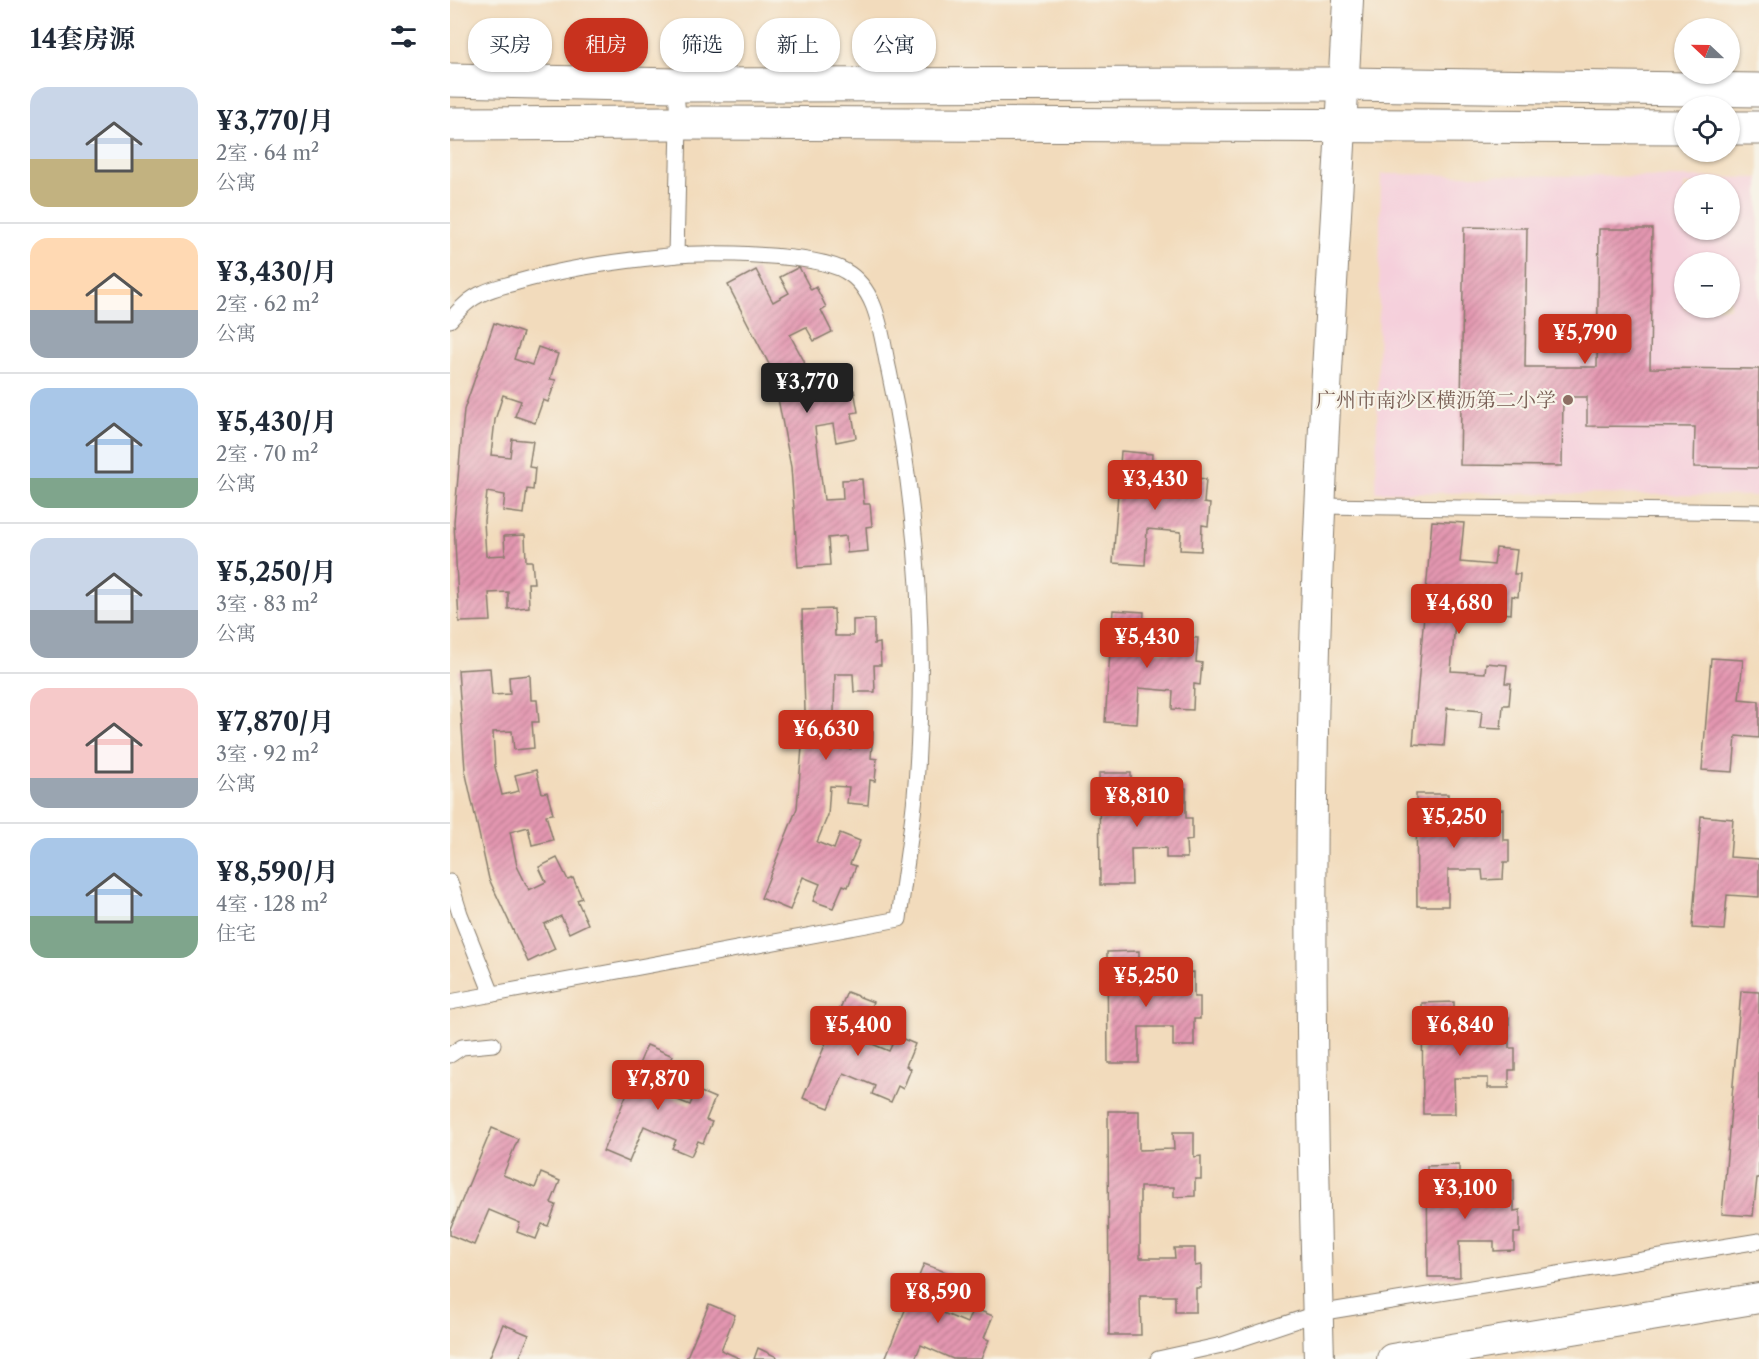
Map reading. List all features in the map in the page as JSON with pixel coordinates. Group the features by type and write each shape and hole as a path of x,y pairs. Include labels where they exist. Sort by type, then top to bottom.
{"street":[{"path":"1319,1359 1311,1021 1311,841 1320,506 1348,0"},
{"path":"450,80 675,85 1344,84 1759,90"},
{"path":"450,124 1342,124 1674,128"},
{"path":"1740,128 1759,128"},
{"path":"1392,1359 1759,1298"}],"lane":[{"path":"675,85 679,123 676,255"},
{"path":"450,320 464,305 482,293 546,274 610,262 676,255 749,255 823,262 846,271 864,286 875,308 901,428 916,551 921,674 915,797 898,919 450,1002"},
{"path":"1320,506 1759,512"},
{"path":"450,882 460,914 492,994"},
{"path":"450,1054 462,1047 493,1044"},
{"path":"1158,1359 1222,1345 1318,1313 1759,1241"}],"shaded area":[{"name":"广州市南沙区横沥第二小学","path":"1381,174 1674,177 1674,240 1740,240 1740,178 1759,178 1759,496 1376,492"}],"building":[{"path":"1464,227 1527,228 1525,367 1597,367 1599,229 1652,229 1650,368 1759,369 1759,468 1694,467 1695,427 1587,426 1587,397 1563,397 1562,466 1460,465"},
{"path":"799,267 811,290 816,287 826,307 821,310 832,332 814,341 806,327 790,335 804,361 809,390 827,387 824,370 844,367 848,391 854,390 858,412 852,413 856,438 836,442 833,424 815,427 824,500 843,499 842,480 862,479 864,504 870,504 872,526 866,527 868,551 847,553 846,536 828,538 830,565 798,567 791,467 773,372 728,285 756,270 773,302 789,293 780,277"},
{"path":"494,323 523,333 514,359 532,365 538,347 558,354 550,379 556,380 548,402 543,400 535,423 515,416 521,401 503,395 495,420 491,455 510,457 512,439 533,441 529,467 535,468 533,490 527,489 524,514 503,511 505,495 487,492 484,521 486,556 505,555 504,536 525,535 526,561 532,561 534,583 528,583 529,607 508,609 508,592 489,593 491,621 459,622 454,522 464,410"},
{"path":"1121,451 1152,454 1150,492 1184,494 1185,477 1206,479 1204,503 1210,504 1208,526 1202,525 1201,551 1180,550 1181,532 1147,529 1145,565 1113,563"},
{"path":"1432,521 1464,523 1460,562 1494,565 1496,548 1517,550 1514,574 1520,574 1518,597 1512,596 1511,614 1490,612 1491,602 1457,599 1451,671 1485,673 1486,663 1507,665 1505,683 1511,683 1509,705 1503,705 1501,729 1480,728 1482,711 1447,708 1444,746 1413,744"},
{"path":"834,609 835,636 853,636 853,620 874,619 874,644 880,643 881,665 874,665 875,692 854,692 853,674 835,674 833,748 851,749 852,731 873,732 871,758 877,759 875,781 870,780 868,805 847,803 849,787 830,786 828,815 817,842 834,849 840,833 860,841 850,864 856,866 848,887 843,885 833,908 813,901 820,884 803,877 790,910 761,898 797,808 805,711 802,610"},
{"path":"1113,610 1144,612 1142,651 1176,653 1177,637 1198,638 1196,662 1202,663 1200,685 1194,684 1193,710 1172,709 1173,691 1139,688 1137,724 1105,722"},
{"path":"1711,658 1743,660 1739,699 1759,701 1759,738 1736,736 1733,772 1702,770"},
{"path":"490,668 492,695 510,694 509,677 530,675 531,700 537,700 539,722 532,722 534,748 514,750 512,731 493,732 495,767 502,795 519,791 515,775 536,770 542,793 547,792 553,814 546,815 553,840 532,845 528,827 510,832 517,866 529,890 546,882 539,867 557,858 568,880 573,878 582,898 577,900 588,924 569,933 561,916 544,924 555,949 528,962 489,879 465,770 458,670"},
{"path":"1099,773 1131,773 1131,811 1165,811 1165,788 1186,788 1186,818 1192,818 1192,840 1186,841 1187,858 1166,858 1166,848 1131,849 1132,885 1100,885"},
{"path":"1416,794 1448,794 1448,832 1482,832 1482,810 1503,809 1503,840 1509,840 1509,862 1504,862 1503,879 1483,880 1482,870 1448,870 1448,906 1417,906"},
{"path":"1701,816 1733,819 1730,857 1759,859 1759,897 1727,895 1724,930 1692,928"},
{"path":"1139,951 1139,990 1173,989 1173,973 1194,972 1194,997 1200,997 1200,1019 1194,1019 1194,1046 1173,1046 1173,1027 1139,1027 1139,1063 1108,1063 1107,952"},
{"path":"1741,991 1759,992 1759,1178 1757,1178 1753,1216 1722,1214"},
{"path":"847,992 873,1002 858,1038 889,1051 896,1036 915,1044 906,1066 911,1069 903,1089 898,1086 891,1102 872,1094 875,1086 844,1073 829,1108 803,1098"},
{"path":"1454,1002 1454,1041 1488,1040 1488,1018 1509,1017 1509,1048 1515,1048 1515,1070 1509,1070 1509,1088 1488,1088 1488,1078 1454,1078 1455,1114 1423,1114 1422,1003"},
{"path":"647,1045 673,1056 658,1092 690,1105 696,1090 715,1098 706,1120 712,1122 703,1143 698,1141 691,1156 672,1148 676,1140 644,1126 629,1162 603,1151"},
{"path":"1108,1111 1139,1111 1139,1150 1174,1149 1173,1132 1194,1132 1194,1157 1201,1156 1201,1179 1195,1179 1195,1196 1174,1197 1174,1187 1140,1187 1140,1258 1175,1258 1174,1248 1195,1248 1195,1266 1201,1265 1201,1288 1196,1288 1196,1312 1175,1312 1175,1296 1140,1296 1141,1335 1109,1335"},
{"path":"492,1128 518,1139 503,1175 535,1188 541,1173 560,1181 551,1203 556,1205 548,1226 542,1224 536,1239 517,1232 520,1223 489,1210 474,1245 450,1235 450,1229"},
{"path":"1459,1165 1459,1204 1493,1203 1493,1181 1514,1180 1514,1211 1520,1210 1520,1233 1514,1233 1514,1250 1494,1251 1494,1241 1459,1241 1460,1277 1428,1277 1427,1166"},
{"path":"924,1264 951,1274 936,1310 967,1323 973,1308 993,1316 984,1338 989,1340 981,1359 953,1359 921,1345 915,1359 885,1359"},
{"path":"709,1304 735,1315 721,1350 741,1359 686,1359"},
{"path":"503,1324 529,1335 519,1359 489,1359"},
{"path":"758,1348 777,1357 776,1359 754,1359"}],"place":[{"name":"广州市南沙区横沥第二小学","path":"1568,400"}]}
